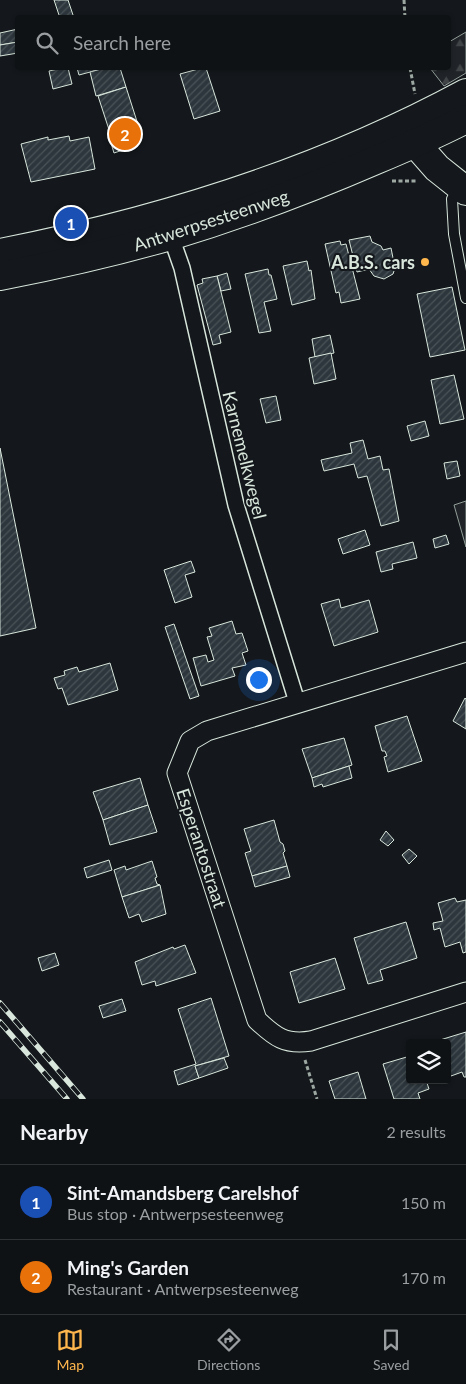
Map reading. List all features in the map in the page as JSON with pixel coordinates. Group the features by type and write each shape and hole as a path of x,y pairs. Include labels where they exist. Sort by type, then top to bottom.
{"main road":[{"name":"Antwerpsesteenweg","path":"0,276 117,250 168,225 269,181 349,150 410,133 463,107"},
{"path":"410,133 437,168 462,188"},
{"name":"Antwerpsesteenweg","path":"0,253 168,225"}],"street":[{"name":"Karnemelkwegel","path":"168,225 182,268 236,505 297,702"},
{"name":"Esperantostraat","path":"466,652 207,731 190,741 178,772 257,1020 274,1036 286,1041 311,1041 466,992"}],"lane":[{"path":"462,188 452,199 454,234 466,298"}],"path":[{"path":"404,0 405,15"},
{"path":"299,1042 317,1099"}],"green space":[{"path":"466,32 466,73 444,86 432,70 451,70 451,41"},
{"path":"466,501 466,547 454,505"}],"building":[{"path":"54,0 68,0 73,15 59,15"},
{"path":"15,30 15,42 0,45 0,33"},
{"path":"15,42 15,54 0,56 0,45"},
{"path":"68,70 72,84 53,89 49,71"},
{"path":"78,70 98,70 79,75"},
{"path":"98,70 121,70 126,87 96,96 90,72"},
{"path":"195,70 207,70 220,111 194,119 180,74"},
{"path":"126,87 141,134 127,138 129,143 115,148 98,96"},
{"path":"69,136 70,141 89,137 95,169 31,182 21,144 48,137 48,140"},
{"path":"129,137 132,147 114,153 111,143 113,143 115,148 129,143 127,138"},
{"path":"370,236 372,242 381,246 383,250 391,248 395,268 393,274 384,279 374,276 369,269 357,272 349,240"},
{"path":"340,241 341,245 346,244 360,299 341,303 339,292 336,293 325,244"},
{"path":"307,261 309,271 311,270 315,299 292,305 283,266"},
{"path":"268,269 277,299 264,302 271,331 259,333 245,274"},
{"path":"227,273 231,289 221,291 217,276"},
{"path":"217,276 231,332 219,335 221,343 213,345 197,285 203,283 202,279"},
{"path":"452,287 465,350 430,357 417,294"},
{"path":"330,335 334,353 315,357 312,339"},
{"path":"331,353 336,379 314,384 309,358"},
{"path":"454,375 464,419 440,424 431,380"},
{"path":"276,396 281,420 266,423 260,399"},
{"path":"425,421 429,436 411,441 407,426"},
{"path":"363,440 368,459 380,456 383,470 389,469 399,521 381,526 367,476 358,478 354,464 324,471 321,460 352,453 350,443"},
{"path":"0,448 36,628 0,636"},
{"path":"457,461 460,476 447,479 444,463"},
{"path":"365,530 370,545 343,554 338,539"},
{"path":"446,535 449,544 435,548 433,539"},
{"path":"413,542 417,558 392,564 393,569 381,572 376,552"},
{"path":"191,561 195,572 185,575 192,597 175,603 164,570"},
{"path":"339,599 341,608 369,600 378,632 334,646 321,604"},
{"path":"232,621 236,634 242,633 248,651 242,653 246,665 232,668 235,676 201,686 193,658 206,655 208,662 214,660 207,637 212,636 209,628"},
{"path":"174,624 199,696 190,699 165,627"},
{"path":"110,663 118,690 68,705 62,688 58,689 54,678 65,675 64,671 77,667 79,672"},
{"path":"466,699 466,729 453,721"},
{"path":"407,716 422,761 388,772 384,757 387,756 385,751 382,751 375,726"},
{"path":"344,738 352,765 312,778 302,749"},
{"path":"349,766 352,778 323,787 322,784 314,787 312,778"},
{"path":"140,778 148,805 103,820 93,792"},
{"path":"148,805 157,832 110,845 103,820"},
{"path":"274,820 280,842 283,844 285,851 283,853 287,866 252,876 245,853 251,851 244,829"},
{"path":"386,831 394,840 388,846 380,840"},
{"path":"409,849 417,856 409,864 402,855"},
{"path":"109,860 112,870 87,878 84,868"},
{"path":"152,861 157,884 160,885 122,897 114,870 125,866 126,870"},
{"path":"287,866 290,877 255,887 252,876"},
{"path":"160,885 166,914 142,922 139,914 129,918 122,897"},
{"path":"455,898 457,902 466,900 466,952 463,953 460,942 445,947 440,928 434,930 433,923 443,921 438,903"},
{"path":"406,922 417,958 380,970 383,980 368,984 354,938"},
{"path":"185,945 196,973 156,986 155,981 142,985 135,962 173,947 174,949"},
{"path":"55,953 59,965 42,971 38,958"},
{"path":"335,958 345,989 299,1003 290,972"},
{"path":"211,998 229,1056 195,1066 199,1078 178,1085 174,1071 196,1064 178,1009"},
{"path":"122,999 126,1011 103,1018 99,1006"},
{"path":"466,1032 466,1077 464,1077 462,1072 451,1076 451,1039 443,1039"},
{"path":"406,1057 406,1084 427,1084 429,1089 418,1093 420,1099 394,1099 383,1064"},
{"path":"224,1058 228,1068 199,1078 195,1066"},
{"path":"358,1072 366,1099 335,1099 329,1081"}],"railway":[{"path":"0,1003 83,1099"},
{"path":"0,1022 67,1099"}],"place":[{"name":"Ming's Garden","path":"125,134"},
{"name":"Sint-Amandsberg Carelshof","path":"71,223"},
{"name":"A.B.S. cars","path":"425,262"}]}
